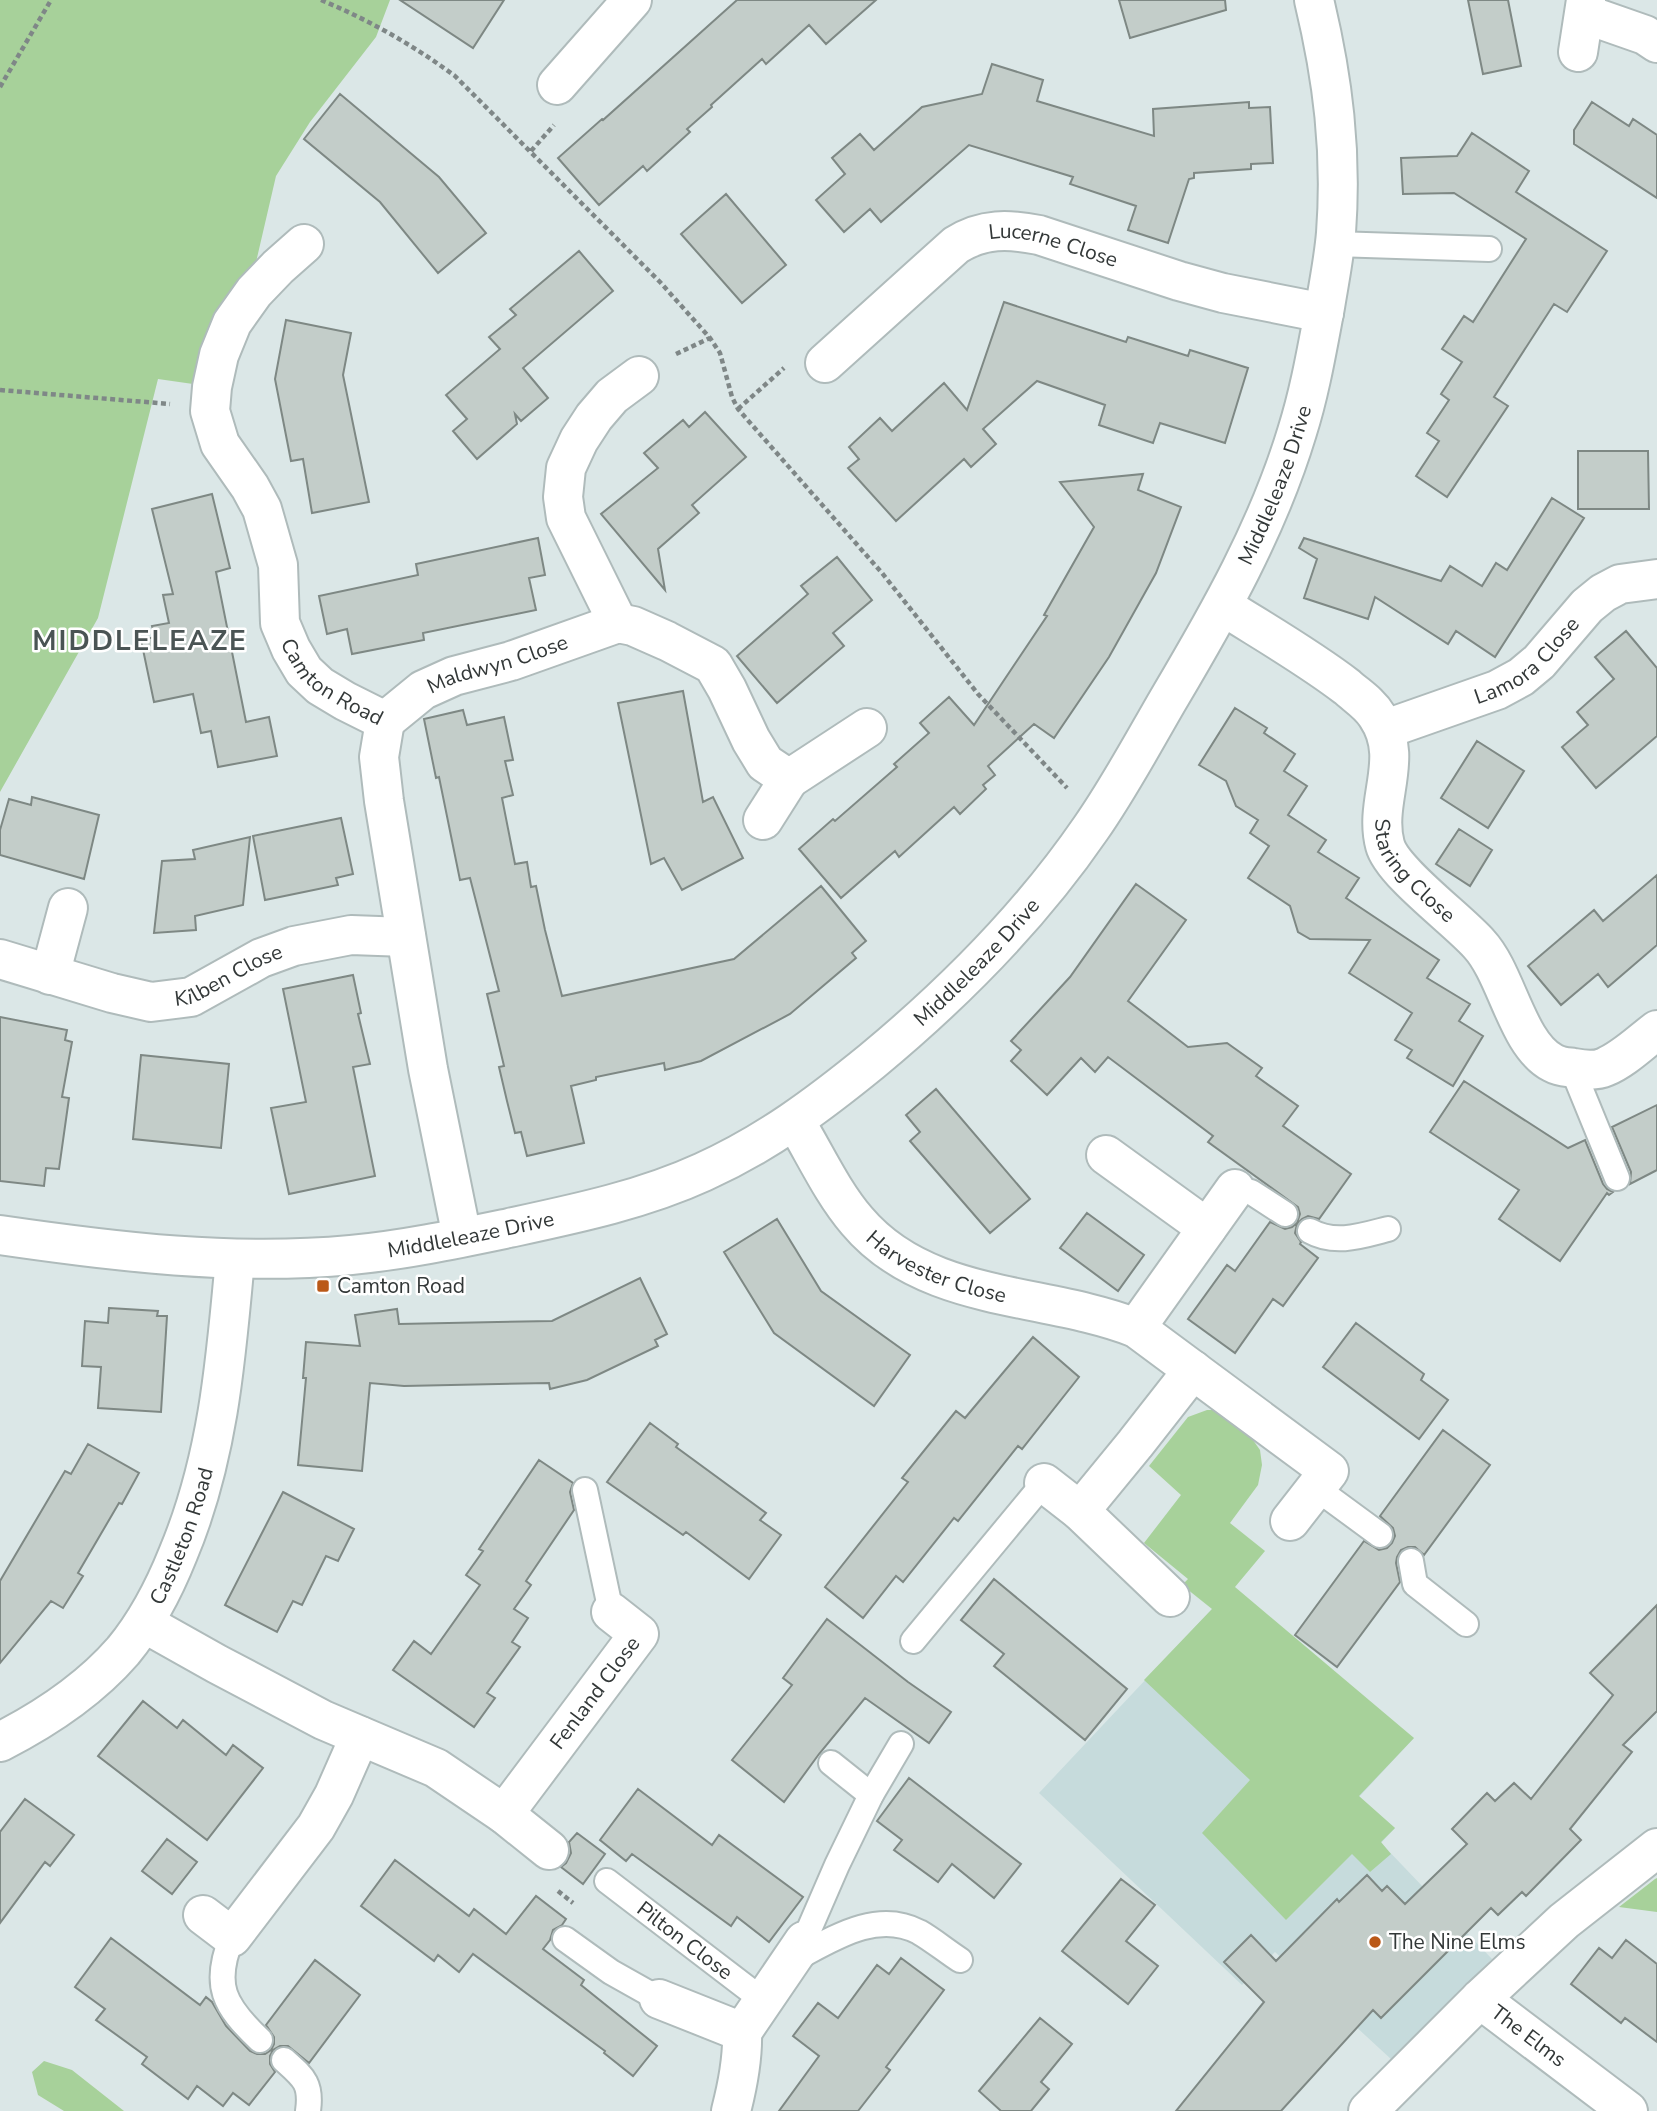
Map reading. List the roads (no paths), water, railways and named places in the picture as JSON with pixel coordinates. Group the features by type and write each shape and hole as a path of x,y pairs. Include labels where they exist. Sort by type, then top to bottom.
{"street":[{"path":"557,85 632,0"},
{"name":"Middleleaze Drive","path":"0,1235 157,1255 235,1259 306,1258 419,1246 549,1220 669,1186 706,1171 752,1147 795,1121 901,1037 959,985 1010,932 1097,819 1223,606 1268,512 1290,453 1311,377 1324,313 1335,244 1339,179 1332,84 1314,0"},
{"path":"1578,52 1585,7 1657,43"},
{"name":"Lucerne Close","path":"825,363 956,245 984,232 1027,232 1223,293 1324,313"},
{"name":"Camton Road","path":"304,244 254,292 232,323 219,355 209,411 220,444 250,486 262,509 278,565 280,623 290,649 304,671 320,686 386,721 379,757 428,1069 462,1237"},
{"path":"639,376 612,396 579,440 566,468 563,497 566,518 618,623 633,626 667,641 713,665 765,764 789,779"},
{"name":"Lamora Close","path":"1386,729 1497,690 1521,677 1539,662 1587,606 1603,593 1620,584 1657,579"},
{"path":"1223,606 1329,673 1375,712 1386,729"},
{"name":"Maldwyn Close","path":"386,721 423,690 454,676 511,661 618,623"},
{"path":"763,820 789,779 867,728"},
{"name":"Staring Close","path":"1386,729 1390,745 1382,817 1385,846 1399,867 1487,953 1527,1035 1539,1052 1551,1063 1584,1070 1604,1068 1657,1030"},
{"path":"50,975 68,908"},
{"name":"Kilben Close","path":"0,959 151,1002 191,997 261,958 294,946 351,934 406,937"},
{"name":"Harvester Close","path":"795,1121 848,1210 886,1247 907,1261 955,1283 1110,1318 1136,1328 1329,1471 1316,1488"},
{"path":"1107,1155 1208,1228"},
{"path":"1136,1328 1235,1189"},
{"name":"Castleton Road","path":"0,1742 29,1727 64,1703 122,1652 144,1623 169,1576 191,1523 208,1465 218,1416 235,1259"},
{"path":"1080,1511 1192,1370"},
{"path":"1044,1483 1080,1511 1170,1597"},
{"path":"1290,1521 1316,1488"},
{"name":"Fenland Close","path":"504,1814 639,1634 611,1612"},
{"path":"144,1623 323,1720 436,1768 504,1814 549,1850"},
{"path":"218,1926 317,1827 360,1736"},
{"name":"The Elms","path":"1628,2111 1480,1999 1564,1921 1657,1848"},
{"path":"731,2111 753,2016 797,1951"},
{"path":"659,1999 753,2016"},
{"path":"1368,2111 1480,1999"}],"lane":[{"path":"1335,244 1489,249"},
{"path":"1572,1068 1617,1178"},
{"path":"1235,1189 1251,1192 1285,1214"},
{"path":"1310,1231 1337,1240 1388,1229"},
{"path":"913,1642 1044,1483"},
{"path":"1316,1488 1380,1535"},
{"name":"Fenland Close","path":"585,1490 611,1612"},
{"path":"1411,1561 1415,1584 1466,1624"},
{"path":"797,1951 871,1795 901,1744"},
{"path":"831,1763 871,1795"},
{"name":"Pilton Close","path":"607,1881 753,2016"},
{"path":"797,1951 872,1924 889,1923 920,1933 960,1960"},
{"path":"218,1926 226,1952 221,1973 223,1989 242,2022 260,2040"},
{"path":"565,1939 611,1972 659,1999"},
{"path":"284,2060 307,2084 308,2111"}],"place":[{"name":"Camton Road","path":"323,1286"},
{"name":"The Nine Elms","path":"1375,1942"}],"district":[{"name":"MIDDLELEAZE","path":"140,640"}]}
